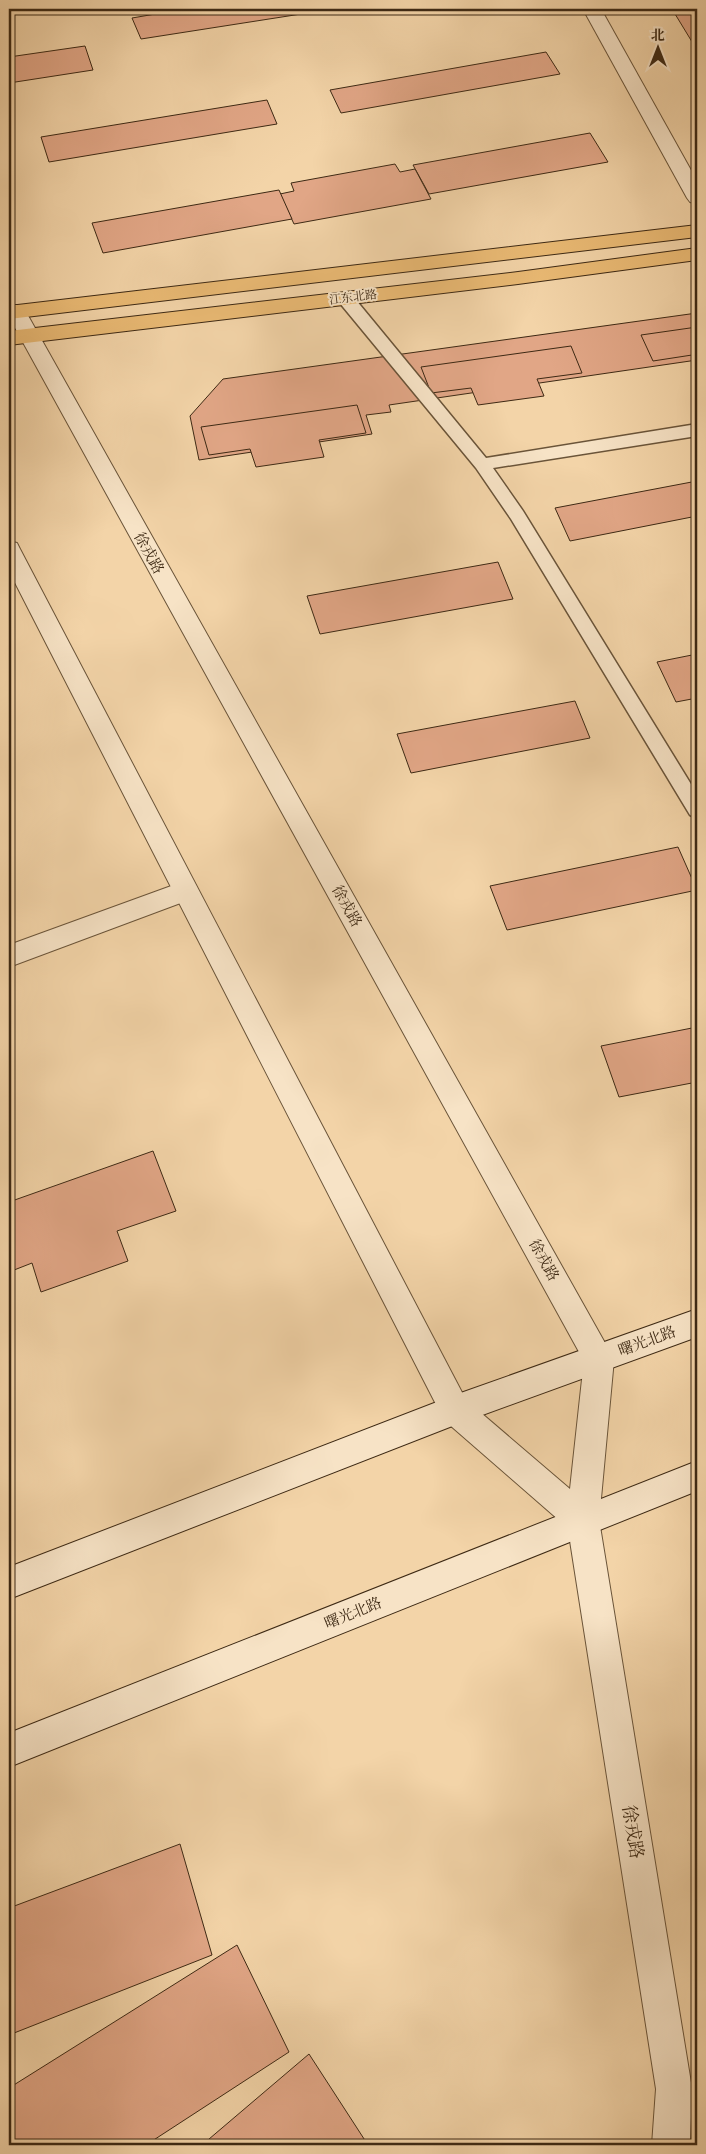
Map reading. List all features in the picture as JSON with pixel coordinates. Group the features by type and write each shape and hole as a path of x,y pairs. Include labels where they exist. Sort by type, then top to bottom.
{"main road":[{"name":"江东北路","path":"12,312 697,231"},
{"name":"江东北路","path":"19,337 697,254"}],"street":[{"path":"592,9 697,198"},
{"name":"徐戎路","path":"12,312 19,337 599,1359 583,1520 674,2089 671,2145"},
{"path":"9,548 455,1410 583,1520"},
{"path":"9,956 185,890"},
{"name":"曙光北路","path":"9,1583 455,1410 697,1323"},
{"name":"曙光北路","path":"9,1750 697,1476"}],"lane":[{"path":"345,298 482,464 517,514 697,810"},
{"path":"482,464 697,430"}],"building":[{"path":"165,9 333,9 141,39 132,18 167,12"},
{"path":"429,9 458,9 432,14"},
{"path":"672,9 697,9 697,50"},
{"path":"85,46 93,70 9,83 9,57"},
{"path":"546,52 560,74 341,113 330,90"},
{"path":"267,100 277,124 49,162 41,137"},
{"path":"590,133 608,162 429,194 413,165"},
{"path":"395,164 400,172 415,169 431,199 294,224 280,194 294,191 291,183"},
{"path":"279,190 292,219 103,253 92,223"},
{"path":"697,313 697,360 389,405 391,412 366,415 372,434 199,460 190,416 223,379"},
{"path":"697,327 697,366 692,355 653,361 641,335"},
{"path":"571,346 582,373 537,379 544,396 478,405 471,388 431,393 421,367"},
{"path":"357,405 366,433 319,440 324,457 256,467 250,449 209,455 201,427"},
{"path":"697,481 697,516 570,541 555,508"},
{"path":"498,562 513,599 320,634 307,596"},
{"path":"697,654 697,698 676,702 657,662"},
{"path":"575,701 590,738 411,773 397,734"},
{"path":"678,847 697,890 507,930 490,886"},
{"path":"697,1027 697,1082 619,1097 601,1046"},
{"path":"153,1151 176,1211 117,1231 128,1261 41,1292 32,1263 9,1272 9,1202"},
{"path":"180,1844 212,1955 9,2035 9,1908"},
{"path":"237,1945 289,2052 146,2145 9,2145 9,2088"},
{"path":"309,2054 368,2145 202,2145"}]}
